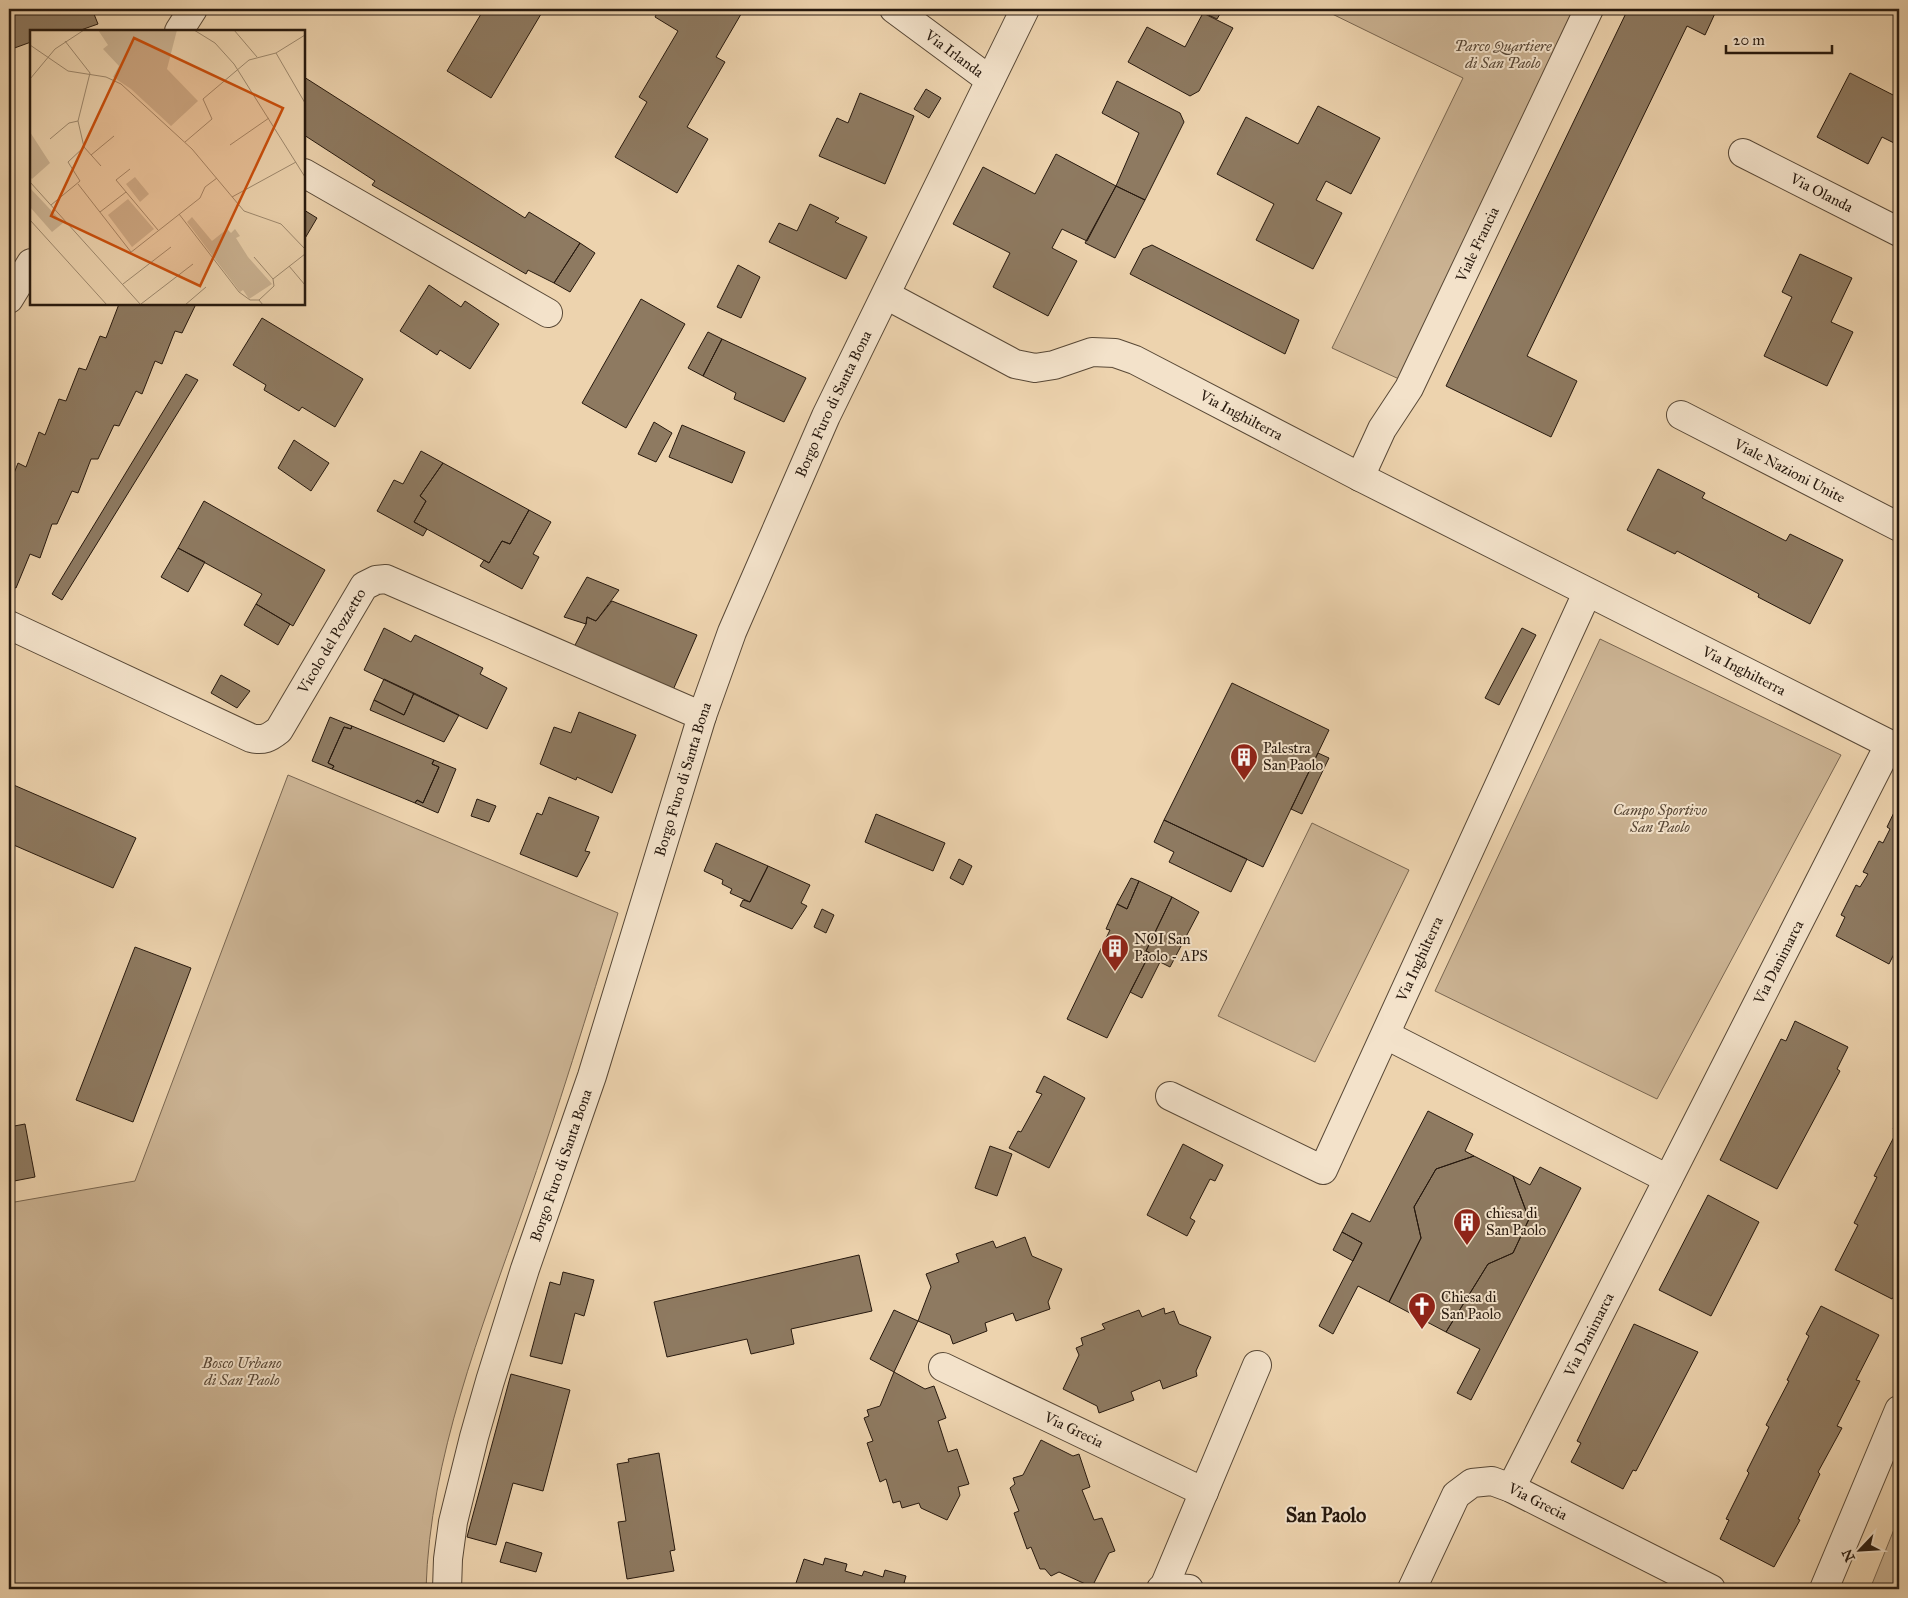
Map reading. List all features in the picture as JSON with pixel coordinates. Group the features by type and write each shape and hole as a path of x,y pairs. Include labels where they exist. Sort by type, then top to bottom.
{"street":[{"path":"180,30 193,9"},
{"name":"Via Irlanda","path":"894,9 990,80"},
{"name":"Borgo Furo di Santa Bona","path":"447,1589 448,1559 453,1522 474,1437 525,1269 592,1076 702,716 732,632 826,416 1025,9"},
{"name":"Viale Francia","path":"1360,477 1382,429 1409,388 1589,9"},
{"name":"Via Olanda","path":"1744,153 1899,232"},
{"path":"305,174 548,313"},
{"path":"9,299 30,265"},
{"name":"Via Inghilterra","path":"886,295 1014,364 1034,368 1054,365 1092,352 1115,353 1135,360 1587,593 1894,747"},
{"name":"Viale Nazioni Unite","path":"1681,415 1899,527"},
{"name":"Vicolo del Pozzetto","path":"9,625 251,738 261,740 270,737 279,730 358,593 364,586 376,580 386,579 702,716"},
{"name":"Via Inghilterra","path":"1170,1096 1323,1170 1587,593"},
{"name":"Via Danimarca","path":"1511,1488 1668,1179 1894,747"},
{"path":"1386,1035 1668,1179"},
{"path":"1171,1588 1204,1492 1257,1365"},
{"name":"Via Grecia","path":"944,1367 1204,1492"},
{"path":"1824,1589 1899,1410"},
{"name":"Via Grecia","path":"1412,1589 1456,1495 1472,1483 1492,1481 1511,1488 1711,1589"}],"green space":[{"name":"Parco Quartiere di San Paolo","path":"1322,9 1575,9 1399,379 1332,348 1463,78"},
{"name":"Campo Sportivo San Paolo","path":"1600,639 1841,755 1657,1099 1435,991"},
{"name":"Bosco Urbano di San Paolo","path":"288,775 618,913 549,1134 460,1395 437,1491 426,1589 9,1589 9,1203 135,1181"},
{"path":"1312,823 1409,870 1315,1062 1218,1016"},
{"path":"1899,1517 1899,1589 1870,1589"}],"building":[{"path":"9,9 92,9 98,24 81,30 30,30 30,42 9,50"},
{"path":"484,9 544,9 491,98 447,71"},
{"path":"659,9 744,9 716,57 725,62 687,127 708,139 677,193 615,157 647,102 639,97 678,31 655,17"},
{"path":"1196,9 1223,9 1217,19"},
{"path":"1628,9 1717,9 1705,35 1687,26 1527,356 1577,381 1551,437 1446,386"},
{"path":"1203,13 1233,28 1199,91 1190,96 1128,62 1147,27 1185,47"},
{"path":"1850,73 1899,98 1899,150 1897,149 1898,145 1882,137 1868,164 1817,137"},
{"path":"305,78 525,218 529,212 580,243 554,283 528,270 526,274 372,185 375,181 305,136"},
{"path":"1117,81 1180,113 1184,122 1145,200 1116,186 1139,133 1102,113"},
{"path":"926,89 941,98 929,118 914,109"},
{"path":"860,93 914,116 885,184 819,156 837,118 848,123"},
{"path":"1318,106 1380,138 1351,194 1326,181 1316,200 1342,213 1313,269 1256,240 1274,204 1217,174 1246,117 1298,144"},
{"path":"1056,154 1116,186 1087,241 1062,229 1052,248 1077,261 1048,316 993,287 1010,253 953,224 983,167 1035,194"},
{"path":"1116,186 1145,200 1115,258 1085,243"},
{"path":"810,204 839,218 835,222 867,237 846,279 769,242 779,223 797,231"},
{"path":"305,211 317,218 305,238"},
{"path":"580,243 595,253 570,292 554,283"},
{"path":"1152,245 1299,320 1285,354 1130,274 1143,249"},
{"path":"1800,254 1852,278 1831,322 1853,332 1827,386 1764,356 1792,297 1782,292"},
{"path":"738,265 760,277 741,318 717,307"},
{"path":"429,285 461,307 465,301 499,324 470,369 440,350 437,355 400,331"},
{"path":"641,299 685,324 626,428 582,403"},
{"path":"119,305 196,305 182,333 175,331 162,364 155,361 142,394 136,391 119,426 114,425 98,459 91,459 78,493 72,491 57,524 52,524 40,558 30,554 16,588 9,585 9,486 18,463 26,467 39,432 45,435 59,399 66,401 79,368 86,370 100,336 106,338"},
{"path":"262,318 363,379 335,427 302,407 299,411 264,390 266,385 233,365"},
{"path":"708,332 722,339 703,376 688,368"},
{"path":"722,339 806,378 784,422 734,399 736,393 703,376"},
{"path":"186,374 198,380 62,600 52,594"},
{"path":"654,422 672,433 656,462 638,454"},
{"path":"682,425 745,452 732,483 669,457"},
{"path":"294,440 329,463 311,491 278,468"},
{"path":"421,451 443,463 420,496 426,501 414,522 427,529 423,536 377,511 394,480 403,484"},
{"path":"443,463 529,510 510,544 502,541 489,563 414,522 426,501 420,496"},
{"path":"1658,469 1705,493 1702,498 1786,541 1790,534 1843,560 1810,624 1758,597 1759,594 1677,551 1675,554 1627,530"},
{"path":"204,501 325,570 293,626 256,604 262,594 178,548"},
{"path":"529,510 551,522 533,554 539,557 522,589 480,566 484,560 489,563 502,541 510,544"},
{"path":"178,548 205,562 188,592 161,577"},
{"path":"587,577 619,590 596,621 587,617 586,624 564,617"},
{"path":"612,601 697,635 673,690 574,647 586,624 587,617 596,621"},
{"path":"256,604 290,624 278,645 244,625"},
{"path":"384,628 411,642 415,635 483,668 480,674 507,688 487,729 364,670"},
{"path":"1522,628 1536,635 1499,705 1485,698"},
{"path":"221,675 250,691 237,708 211,693"},
{"path":"384,679 414,693 404,715 374,700"},
{"name":"Palestra San Paolo","path":"1232,683 1329,730 1263,867 1164,820"},
{"path":"414,693 459,715 444,742 370,710 374,700 404,715"},
{"path":"579,712 636,735 612,793 577,777 576,780 540,764 554,727 571,733"},
{"path":"330,717 352,726 351,729 344,727 328,763 334,766 332,769 312,761"},
{"path":"352,726 434,760 432,764 439,767 423,803 417,800 415,803 332,769 334,766 328,763 344,727 351,729"},
{"path":"1318,753 1329,758 1302,814 1291,809"},
{"path":"434,760 456,769 438,813 415,803 417,800 423,803 439,767 432,764"},
{"path":"9,783 136,838 113,888 9,843"},
{"path":"549,797 599,817 585,851 590,852 577,877 520,854 537,813 542,815"},
{"path":"477,799 496,806 489,822 471,816"},
{"path":"1899,802 1899,944 1889,964 1836,936 1845,917 1841,915 1856,885 1860,887 1868,874 1863,872 1879,841 1883,843 1890,829 1887,827"},
{"path":"876,814 945,843 933,871 865,842"},
{"path":"1164,820 1247,859 1231,892 1169,862 1174,852 1154,842"},
{"path":"716,843 768,866 750,902 730,893 732,889 722,884 723,880 704,871"},
{"path":"959,859 972,866 963,885 950,878"},
{"path":"768,866 810,885 801,903 807,906 792,929 740,906 743,900 750,902"},
{"path":"1131,878 1139,881 1127,909 1117,904"},
{"name":"NOI San Paolo - APS","path":"1139,881 1172,897 1146,951 1150,953 1107,1038 1067,1019 1110,930 1106,929 1117,904 1127,909"},
{"path":"1172,897 1199,912 1170,967 1160,962 1142,998 1130,992 1150,953 1146,951"},
{"path":"822,909 834,915 826,933 814,927"},
{"path":"135,947 191,968 133,1122 76,1100"},
{"path":"1795,1021 1848,1047 1837,1069 1840,1071 1777,1189 1720,1160 1781,1039 1786,1041"},
{"path":"1044,1076 1085,1098 1049,1168 1009,1148 1018,1131 1021,1132 1042,1094 1036,1092"},
{"path":"1428,1111 1473,1134 1465,1151 1474,1156 1436,1169 1414,1207 1421,1238 1389,1302 1358,1286 1333,1334 1319,1326 1362,1243 1342,1232 1352,1213 1370,1222"},
{"path":"1899,1119 1899,1289 1892,1299 1835,1270 1858,1225 1854,1223 1877,1177 1874,1176 1897,1131 1893,1129"},
{"path":"25,1124 35,1177 9,1182 9,1127"},
{"path":"1183,1144 1223,1165 1215,1181 1210,1179 1190,1218 1195,1221 1187,1236 1147,1215"},
{"path":"990,1146 1012,1154 997,1196 975,1188"},
{"name":"chiesa di San Paolo","path":"1474,1156 1513,1176 1529,1219 1513,1253 1488,1264 1446,1332 1389,1302 1421,1238 1414,1207 1436,1169"},
{"path":"1540,1167 1581,1188 1471,1400 1457,1393 1480,1349 1446,1332 1488,1264 1513,1253 1529,1219 1513,1176 1530,1185"},
{"path":"1708,1195 1759,1222 1711,1316 1659,1290"},
{"path":"1342,1232 1362,1243 1353,1261 1333,1250"},
{"path":"1025,1237 1032,1256 1062,1269 1048,1302 1050,1309 1016,1321 1013,1313 985,1323 987,1331 953,1344 950,1335 918,1321 931,1287 926,1274 959,1262 956,1254 993,1241 996,1248"},
{"path":"859,1255 872,1311 791,1329 794,1344 751,1354 747,1339 667,1357 654,1302"},
{"path":"563,1272 594,1280 584,1316 575,1313 562,1364 530,1356 550,1282 560,1285"},
{"path":"1821,1306 1879,1335 1856,1380 1860,1381 1837,1426 1842,1428 1818,1472 1820,1474 1798,1519 1800,1520 1774,1567 1720,1539 1729,1520 1726,1519 1749,1473 1747,1471 1769,1427 1766,1425 1789,1381 1787,1380 1809,1336 1806,1334"},
{"path":"1164,1308 1165,1314 1174,1311 1179,1324 1211,1337 1196,1371 1197,1376 1163,1389 1160,1380 1131,1392 1134,1400 1099,1413 1097,1406 1063,1389 1079,1355 1076,1348 1083,1345 1081,1338 1105,1329 1102,1324 1139,1310 1142,1317"},
{"path":"894,1310 918,1321 894,1372 870,1359"},
{"path":"1634,1324 1698,1352 1636,1471 1633,1470 1623,1489 1571,1462 1581,1443 1577,1441"},
{"path":"894,1372 925,1389 934,1386 946,1418 938,1421 948,1452 957,1449 969,1484 958,1487 960,1495 947,1520 921,1508 919,1503 902,1508 900,1501 893,1503 886,1479 880,1482 867,1443 873,1441 864,1418 869,1416 867,1410 880,1406"},
{"path":"511,1374 570,1390 543,1491 513,1483 496,1545 467,1537"},
{"path":"1041,1440 1073,1456 1079,1454 1090,1487 1082,1490 1094,1520 1102,1518 1115,1551 1109,1553 1092,1587 1059,1572 1051,1576 1045,1569 1040,1569 1031,1547 1027,1549 1014,1513 1019,1511 1010,1488 1015,1484 1013,1478 1023,1475"},
{"path":"659,1453 675,1550 670,1551 674,1571 627,1579 618,1522 626,1521 617,1464 629,1462 628,1459"},
{"path":"506,1542 542,1553 536,1572 500,1562"},
{"path":"825,1558 847,1564 845,1571 862,1576 864,1571 883,1577 885,1570 906,1576 904,1583 924,1589 794,1589 804,1559 823,1565"}],"place":[{"name":"Palestra San Paolo","path":"1244,781"},
{"name":"NOI San Paolo - APS","path":"1115,972"},
{"name":"chiesa di San Paolo","path":"1467,1246"},
{"name":"Chiesa di San Paolo","path":"1422,1330"}],"district":[{"name":"San Paolo","path":"1326,1515"}]}
